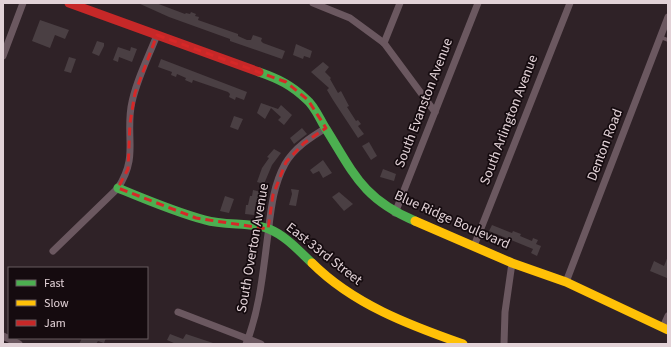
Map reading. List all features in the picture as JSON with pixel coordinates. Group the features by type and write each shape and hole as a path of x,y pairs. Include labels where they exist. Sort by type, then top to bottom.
{"street":[{"path":"3,56 23,3"},
{"name":"Blue Ridge Boulevard","path":"69,3 286,82 308,100 360,184 377,201 395,213 512,263 566,282 665,328"},
{"path":"313,3 350,18 384,43 435,112"},
{"path":"384,43 400,3"},
{"name":"South Evanston Avenue","path":"395,213 478,3"},
{"name":"South Arlington Avenue","path":"474,246 570,3"},
{"name":"Denton Road","path":"566,282 668,17"},
{"path":"53,251 118,188 128,169 131,156 131,106 157,35"},
{"name":"South Overton Avenue","path":"247,341 258,300 273,195 286,162 304,143 326,128"},
{"name":"East 33rd Street","path":"118,188 196,218 222,224 268,229 284,239 332,282 349,294 412,326 463,344"},
{"path":"504,344 505,312 512,263"},
{"path":"178,312 247,341 261,344"},
{"path":"665,328 668,316"},
{"path":"9,339 19,344"}],"lane":[{"path":"660,37 668,40"}],"highlighted area":[{"path":"157,35 286,82 308,100 326,128 304,143 286,162 273,195 268,229 196,218 118,188 128,169 130,123 135,93"}],"building":[{"path":"138,3 156,3 185,14 190,14 191,12 196,14 195,16 199,17 198,20 238,34 238,36 247,40 251,40 253,35 262,38 261,41 263,43 285,51 282,59 230,41 230,39 169,17"},
{"path":"40,20 69,30 65,39 55,35 50,48 32,41"},
{"path":"97,41 104,43 99,56 92,53"},
{"path":"296,44 312,51 310,58 304,56 303,59 293,55"},
{"path":"118,47 130,51 131,47 137,49 132,62 119,57 118,62 113,60"},
{"path":"69,57 76,59 71,73 64,71"},
{"path":"161,59 247,92 244,100 236,97 235,100 229,97 230,94 228,92 193,80 192,83 185,80 186,78 177,74 176,77 171,75 172,72 158,67"},
{"path":"323,62 329,67 325,72 331,78 330,79 338,93 341,91 349,106 347,107 356,121 358,120 361,124 358,126 364,134 358,138 327,90 329,88 311,72"},
{"path":"261,103 278,109 281,105 292,115 284,125 278,120 281,117 271,108 265,119 257,113"},
{"path":"234,116 243,119 238,130 230,127"},
{"path":"302,128 307,134 294,144 290,138"},
{"path":"369,142 377,156 371,160 362,146"},
{"path":"274,149 281,153 272,165 264,184 257,182 262,168 269,158 267,157"},
{"path":"323,160 332,173 323,178 319,171 313,174 310,170"},
{"path":"383,169 396,174 394,181 380,177"},
{"path":"291,189 299,190 296,206 289,205 292,194"},
{"path":"253,190 261,192 259,203 256,202 254,215 245,214 246,205 248,205"},
{"path":"339,192 353,204 344,211 332,197"},
{"path":"225,196 234,199 229,213 220,211"},
{"path":"492,225 512,233 513,231 521,234 520,236 532,241 533,238 538,240 536,244 541,246 537,256 531,253 533,249 489,231"},
{"path":"668,256 667,278 650,271 654,261 664,266"},
{"path":"170,334 183,339 186,334 216,344 176,344 167,340"},
{"path":"82,339 106,339 104,343 98,341 96,344 79,344"}],"traffic: fast":[{"path":"259,72 284,83 309,102 315,109 344,159 362,184 383,204 397,213 415,221"},
{"path":"118,188 172,210 205,220 221,223 255,225 269,229 287,240 312,263"}],"traffic: slow":[{"path":"415,221 512,263 566,282 668,330"},
{"path":"312,263 345,290 364,302 402,321 463,344"}],"traffic: jam":[{"path":"69,3 259,72"}]}
